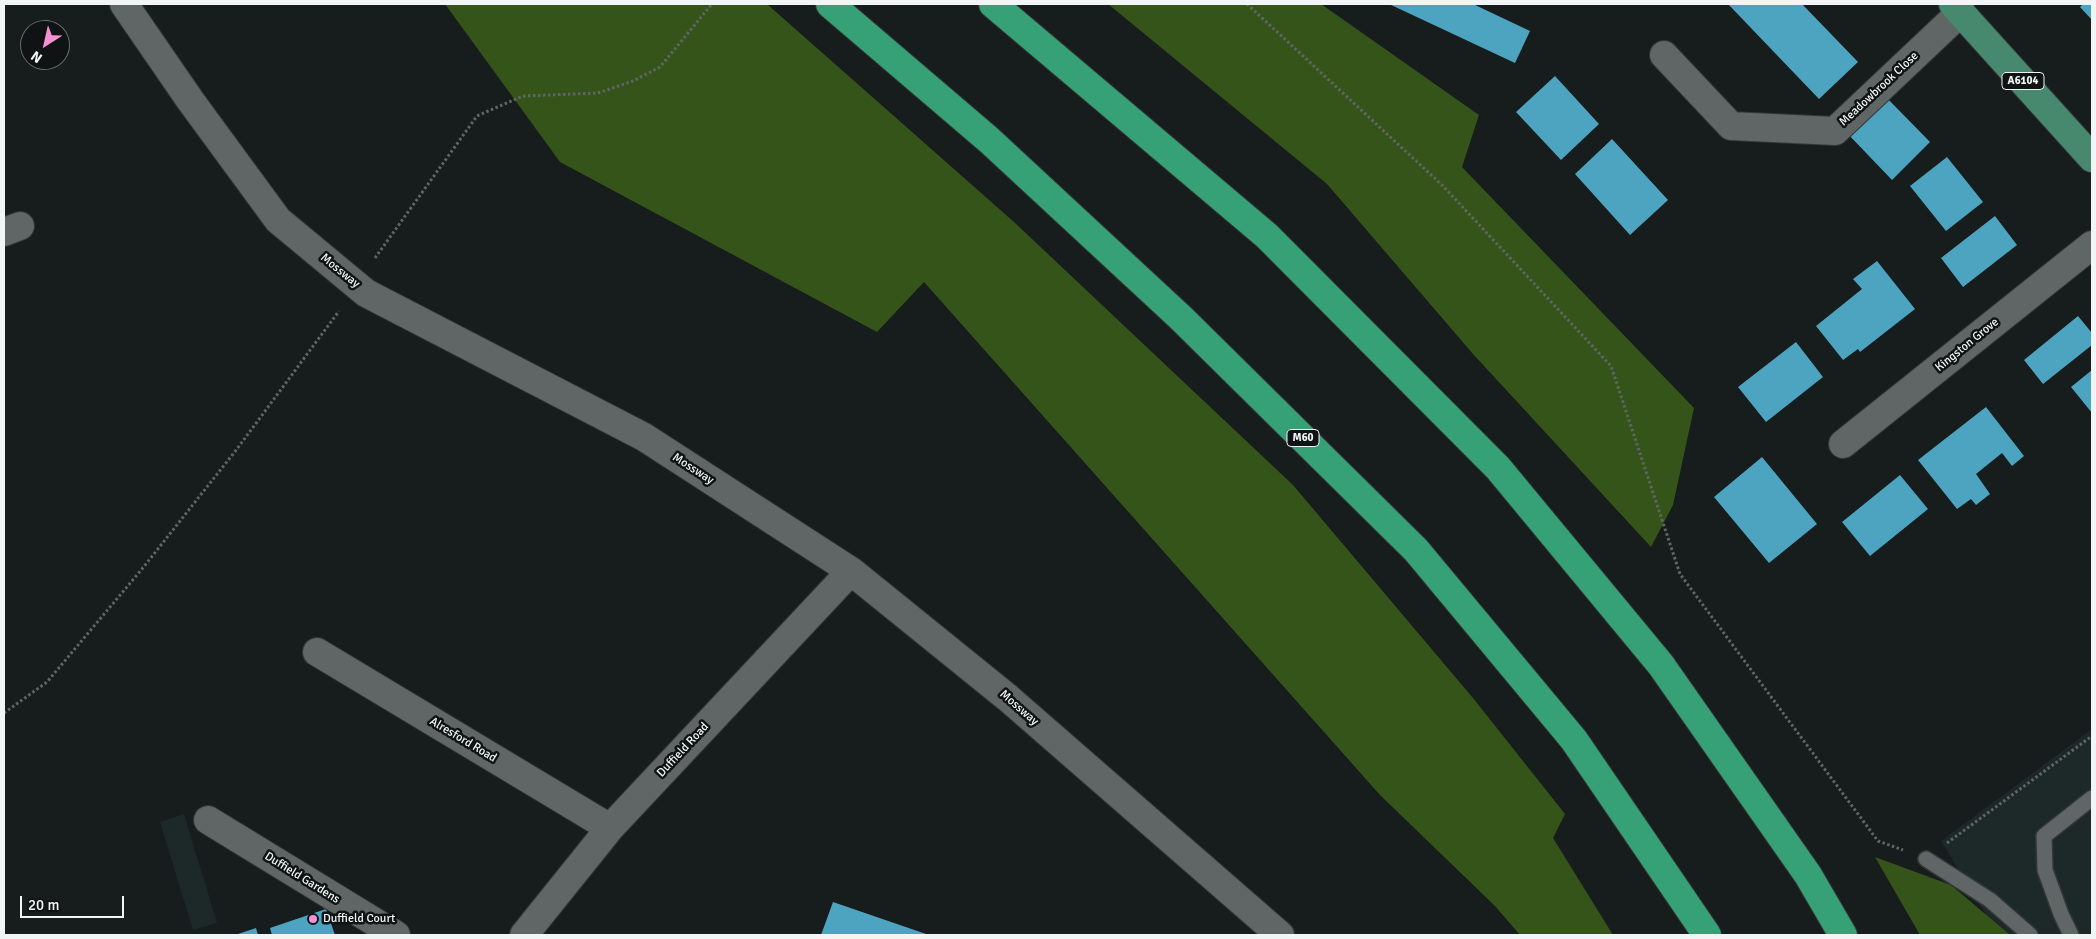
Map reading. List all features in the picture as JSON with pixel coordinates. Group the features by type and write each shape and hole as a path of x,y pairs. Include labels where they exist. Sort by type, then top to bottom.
{"highway":[{"name":"M60","path":"830,4 989,140 1182,318 1416,550 1574,740 1707,935"},
{"path":"993,4 1267,236 1498,468 1661,665 1808,875 1843,935"}],"main road":[{"name":"A6104","path":"1957,8 2092,158"}],"street":[{"name":"Mossway","path":"124,4 190,100 278,220 366,293 644,437 851,572 1008,698 1280,935"},
{"name":"Meadowbrook Close","path":"1664,55 1731,126 1835,131 1957,8"},
{"name":"Kingston Grove","path":"1842,444 2092,245"},
{"name":"Duffield Road","path":"524,935 610,828 851,572"},
{"name":"Alresford Road","path":"317,652 610,828"},
{"name":"Duffield Gardens","path":"208,820 396,935"}],"lane":[{"path":"2071,935 2044,870 2044,836 2091,804"},
{"path":"1926,859 1990,900 2030,935"}],"path":[{"path":"4,713 47,682 142,568 237,449 477,116 523,96 598,93 634,81 660,67 712,4"},
{"path":"1247,4 1442,185 1611,366 1680,574 1878,841 1926,859 2092,736"}],"shaded area":[{"path":"2092,729 2092,935 1998,935 1941,841"},
{"path":"184,814 217,923 193,930 160,822"}],"green space":[{"path":"445,4 767,4 1014,222 1293,485 1473,698 1565,814 1553,838 1613,935 1520,935 1495,906 1380,795 924,282 877,332 560,162"},
{"path":"1108,4 1321,4 1479,115 1462,167 1694,408 1673,505 1651,547 1473,354 1327,184"},
{"path":"1875,857 1951,885 2010,935 1920,935"}],"building":[{"path":"1389,4 1473,4 1530,31 1515,63"},
{"path":"1728,4 1802,4 1858,62 1819,99"},
{"path":"2083,4 2092,4 2092,20 2080,7"},
{"path":"1555,76 1599,124 1561,160 1516,112"},
{"path":"1883,94 1930,142 1892,180 1846,132"},
{"path":"1612,139 1668,200 1630,235 1575,174"},
{"path":"1947,157 1983,202 1946,231 1910,186"},
{"path":"1995,216 2017,245 1963,287 1941,258"},
{"path":"1877,261 1915,309 1860,352 1858,349 1843,360 1816,326 1862,289 1853,279"},
{"path":"2078,316 2092,333 2092,345 2043,384 2024,360"},
{"path":"1796,342 1823,377 1766,422 1738,387"},
{"path":"2092,370 2092,413 2071,387"},
{"path":"1986,407 2024,456 2012,466 2002,453 1976,474 1990,494 1976,505 1971,499 1957,509 1918,460"},
{"path":"1762,457 1817,524 1769,563 1714,497"},
{"path":"1900,475 1928,509 1870,556 1842,522"},
{"path":"833,902 929,935 821,935"},
{"name":"Duffield Court","path":"326,909 335,935 272,935 270,928"},
{"path":"256,928 258,935 235,935"}],"place":[{"name":"Duffield Court","path":"313,919"}]}
